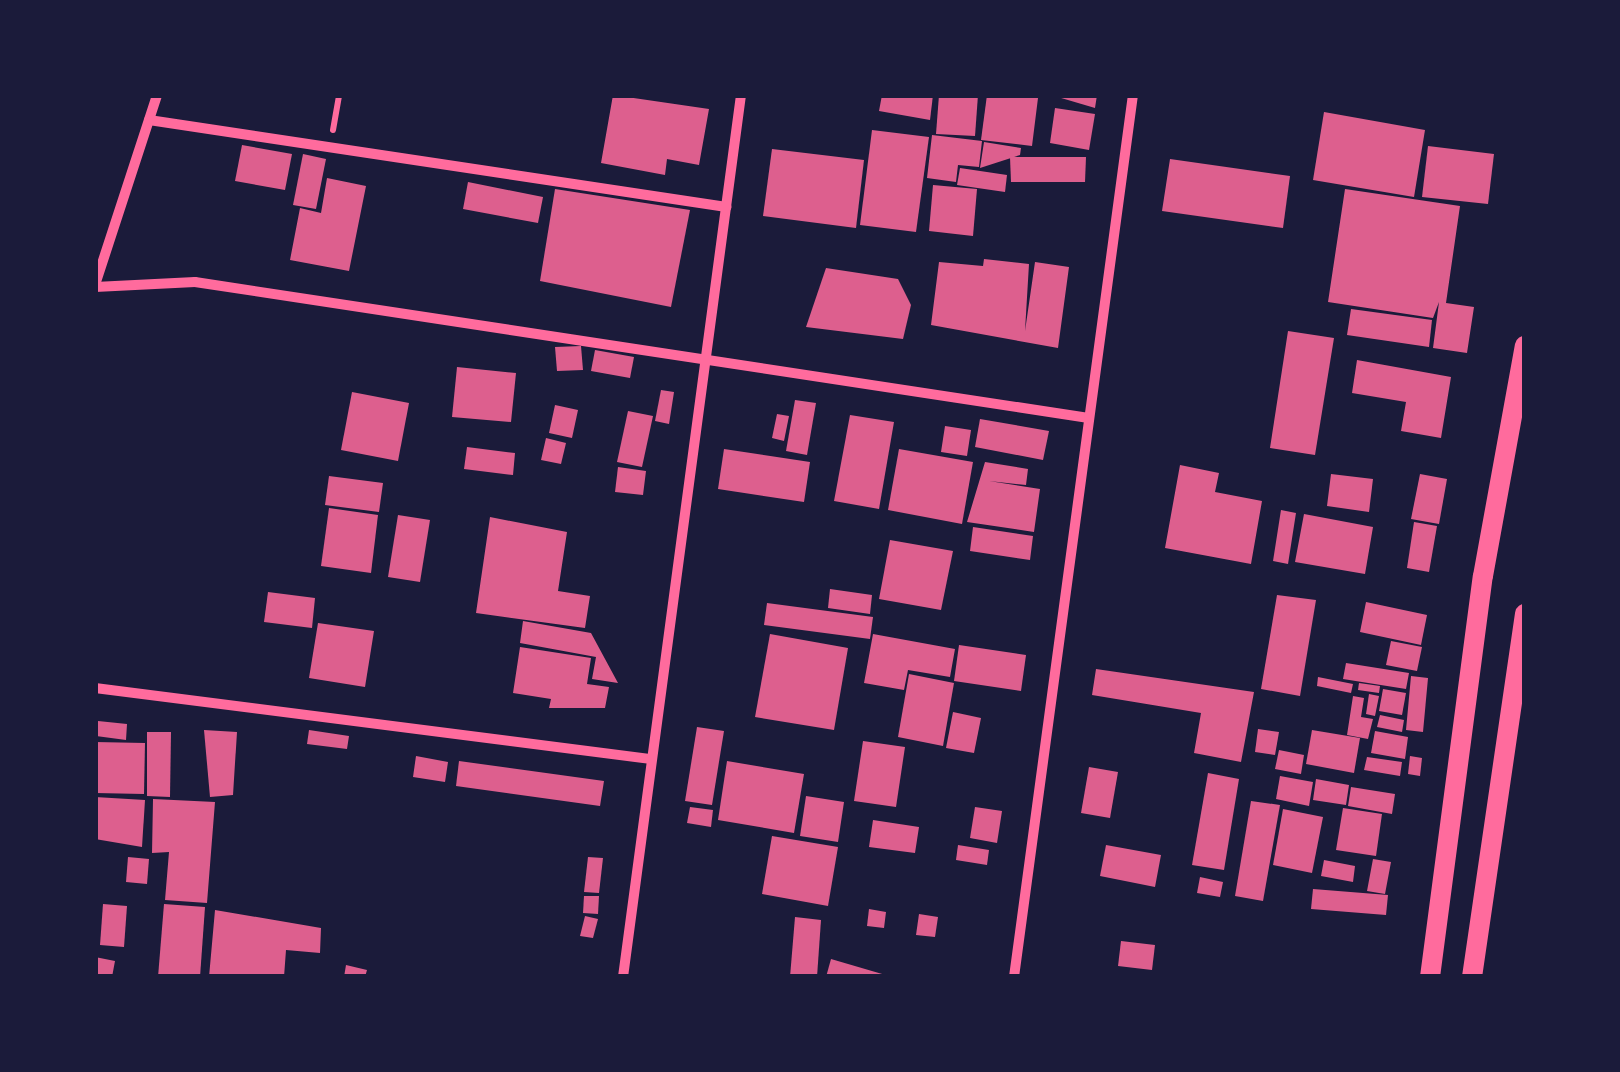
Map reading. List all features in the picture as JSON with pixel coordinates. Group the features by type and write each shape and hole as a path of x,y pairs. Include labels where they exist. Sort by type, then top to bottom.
{"main road":[{"path":"1430,977 1483,576 1525,346"},
{"path":"1472,977 1525,614"}],"street":[{"path":"157,95 95,286 194,282 1089,418"},
{"path":"623,977 702,362 741,95"},
{"path":"1014,977 1134,95"},
{"path":"149,120 726,207"},
{"path":"95,688 651,760"}],"path":[{"path":"330,146 339,95"}],"building":[{"path":"613,95 709,109 699,165 667,159 665,175 601,163"},
{"path":"882,95 933,95 930,120 879,111"},
{"path":"939,95 978,95 975,136 936,134"},
{"path":"987,95 1038,98 1032,146 981,140"},
{"path":"1051,95 1097,95 1095,108"},
{"path":"1055,108 1095,114 1089,150 1050,143"},
{"path":"1324,112 1425,130 1414,197 1313,180"},
{"path":"872,130 929,137 916,232 860,225"},
{"path":"932,135 982,141 979,167 958,165 956,182 927,178"},
{"path":"984,142 1021,148 1020,155 980,168"},
{"path":"242,145 292,154 285,190 235,181"},
{"path":"1428,146 1494,154 1488,204 1422,197"},
{"path":"772,149 864,160 856,228 763,216"},
{"path":"303,154 326,159 316,209 293,205"},
{"path":"1010,157 1086,157 1085,182 1011,182"},
{"path":"1170,159 1290,176 1283,228 1162,211"},
{"path":"960,168 1007,175 1005,192 957,185"},
{"path":"327,178 366,186 349,271 290,260 300,208 321,213"},
{"path":"468,182 543,197 538,223 463,209"},
{"path":"933,185 977,189 973,236 929,231"},
{"path":"555,189 690,210 671,307 540,281"},
{"path":"1345,189 1460,206 1446,303 1474,307 1467,353 1433,348 1439,302 1433,318 1328,302"},
{"path":"984,259 1029,264 1025,331 1035,262 1069,267 1058,348 931,325 939,262 983,266"},
{"path":"826,268 898,279 911,305 903,339 806,327"},
{"path":"1351,309 1432,320 1429,347 1347,335"},
{"path":"1288,331 1334,338 1315,455 1270,448"},
{"path":"581,346 583,370 557,371 555,347"},
{"path":"595,350 634,357 630,378 591,371"},
{"path":"1357,360 1451,377 1441,438 1401,431 1406,402 1352,393"},
{"path":"457,367 516,373 511,422 452,417"},
{"path":"661,390 674,392 669,424 655,421"},
{"path":"352,392 409,403 398,461 341,450"},
{"path":"795,400 816,403 807,455 786,451"},
{"path":"555,405 578,410 572,438 549,433"},
{"path":"628,411 653,416 642,467 617,462"},
{"path":"777,414 789,416 784,441 772,438"},
{"path":"850,415 894,422 879,509 834,501"},
{"path":"980,419 1049,431 1043,460 975,447"},
{"path":"945,426 971,430 967,456 941,452"},
{"path":"546,438 566,443 561,464 541,460"},
{"path":"467,447 515,453 513,475 464,469"},
{"path":"724,449 810,462 804,502 718,489"},
{"path":"899,449 973,462 962,524 888,510"},
{"path":"985,462 1028,469 1026,485 989,481 1040,489 1034,532 967,522"},
{"path":"1180,465 1219,473 1215,492 1262,501 1251,564 1165,548"},
{"path":"618,467 646,471 643,495 615,492"},
{"path":"1331,474 1373,479 1369,512 1327,506"},
{"path":"1420,474 1447,479 1439,524 1411,519"},
{"path":"329,476 383,483 379,512 325,505"},
{"path":"329,508 378,515 371,573 321,566"},
{"path":"1281,510 1296,513 1288,564 1273,561"},
{"path":"1304,514 1373,527 1365,574 1295,562"},
{"path":"398,515 430,520 420,582 388,577"},
{"path":"490,517 567,532 558,591 590,596 585,628 476,613"},
{"path":"1414,522 1437,526 1429,572 1407,568"},
{"path":"973,527 1033,536 1030,560 970,551"},
{"path":"890,540 953,551 941,610 879,599"},
{"path":"830,589 872,595 870,614 828,608"},
{"path":"268,592 315,598 312,628 264,622"},
{"path":"1277,595 1316,600 1300,696 1261,689"},
{"path":"1366,602 1427,615 1421,645 1360,632"},
{"path":"767,603 873,617 870,639 764,625"},
{"path":"523,621 591,633 618,683 592,679 596,657 520,643"},
{"path":"318,623 374,631 365,687 309,678"},
{"path":"770,634 848,648 834,730 755,717"},
{"path":"873,634 955,649 950,677 908,670 904,690 864,683"},
{"path":"1391,641 1422,647 1417,671 1386,665"},
{"path":"959,645 1026,655 1021,691 954,681"},
{"path":"520,647 591,658 587,684 609,687 605,708 549,708 551,699 513,693"},
{"path":"1346,663 1409,673 1406,689 1343,679"},
{"path":"1096,669 1254,692 1241,762 1194,753 1201,713 1092,695"},
{"path":"909,674 954,683 943,746 898,737"},
{"path":"1411,676 1428,678 1423,732 1406,730"},
{"path":"1318,677 1353,684 1351,693 1317,686"},
{"path":"1359,683 1380,686 1379,693 1358,690"},
{"path":"1383,689 1406,693 1402,715 1379,711"},
{"path":"1369,694 1379,696 1375,716 1366,714"},
{"path":"1353,696 1364,698 1361,717 1373,719 1368,739 1347,735"},
{"path":"953,712 981,718 974,753 946,748"},
{"path":"1380,715 1404,720 1402,732 1377,727"},
{"path":"98,721 127,724 126,740 96,736"},
{"path":"697,727 724,731 712,805 685,801"},
{"path":"1258,729 1279,732 1275,755 1255,752"},
{"path":"204,730 237,732 233,795 210,797"},
{"path":"309,730 349,736 347,749 307,744"},
{"path":"1312,730 1360,738 1354,773 1306,764"},
{"path":"1375,731 1408,737 1405,759 1371,753"},
{"path":"147,732 171,732 170,797 147,796"},
{"path":"863,741 905,747 896,807 854,801"},
{"path":"95,742 145,743 144,794 95,793"},
{"path":"1279,750 1304,755 1301,774 1275,769"},
{"path":"416,756 448,762 445,782 413,777"},
{"path":"1410,756 1422,758 1420,776 1408,774"},
{"path":"1367,757 1402,762 1400,776 1364,770"},
{"path":"459,761 604,781 600,806 456,786"},
{"path":"727,761 804,774 794,833 718,820"},
{"path":"1089,767 1118,772 1110,818 1081,813"},
{"path":"1208,773 1239,779 1224,870 1192,865"},
{"path":"1280,776 1313,782 1309,806 1276,799"},
{"path":"1316,779 1349,785 1346,805 1313,800"},
{"path":"1351,787 1395,794 1392,814 1348,806"},
{"path":"806,796 844,802 838,842 800,836"},
{"path":"95,797 145,800 142,847 95,839"},
{"path":"153,799 215,802 207,903 165,900 169,852 152,853"},
{"path":"1251,801 1280,805 1263,901 1235,896"},
{"path":"690,807 713,810 711,827 687,823"},
{"path":"975,807 1002,811 997,843 970,838"},
{"path":"1343,808 1382,814 1376,856 1336,850"},
{"path":"1283,809 1323,817 1312,873 1273,865"},
{"path":"873,820 919,827 915,853 869,847"},
{"path":"772,836 838,847 828,906 762,894"},
{"path":"958,845 989,850 987,865 956,860"},
{"path":"1106,845 1161,855 1155,887 1100,876"},
{"path":"128,857 149,859 147,884 126,882"},
{"path":"588,857 603,858 599,893 584,892"},
{"path":"1373,859 1391,862 1385,894 1367,891"},
{"path":"1324,860 1355,866 1353,882 1321,876"},
{"path":"1200,877 1223,882 1220,897 1197,893"},
{"path":"1313,889 1388,895 1386,915 1311,909"},
{"path":"584,896 599,896 598,914 583,913"},
{"path":"103,904 127,906 124,947 100,945"},
{"path":"164,904 205,907 200,977 158,977"},
{"path":"869,909 886,912 884,928 867,926"},
{"path":"215,910 321,928 320,953 286,950 284,977 209,977"},
{"path":"919,914 938,917 935,937 916,935"},
{"path":"585,916 598,919 593,938 580,936"},
{"path":"795,917 821,920 817,977 790,977"},
{"path":"1121,941 1155,945 1152,970 1118,966"},
{"path":"95,957 115,961 112,977 95,977"},
{"path":"831,959 889,976 889,977 826,977"},
{"path":"346,965 367,970 365,977 344,977"}]}
